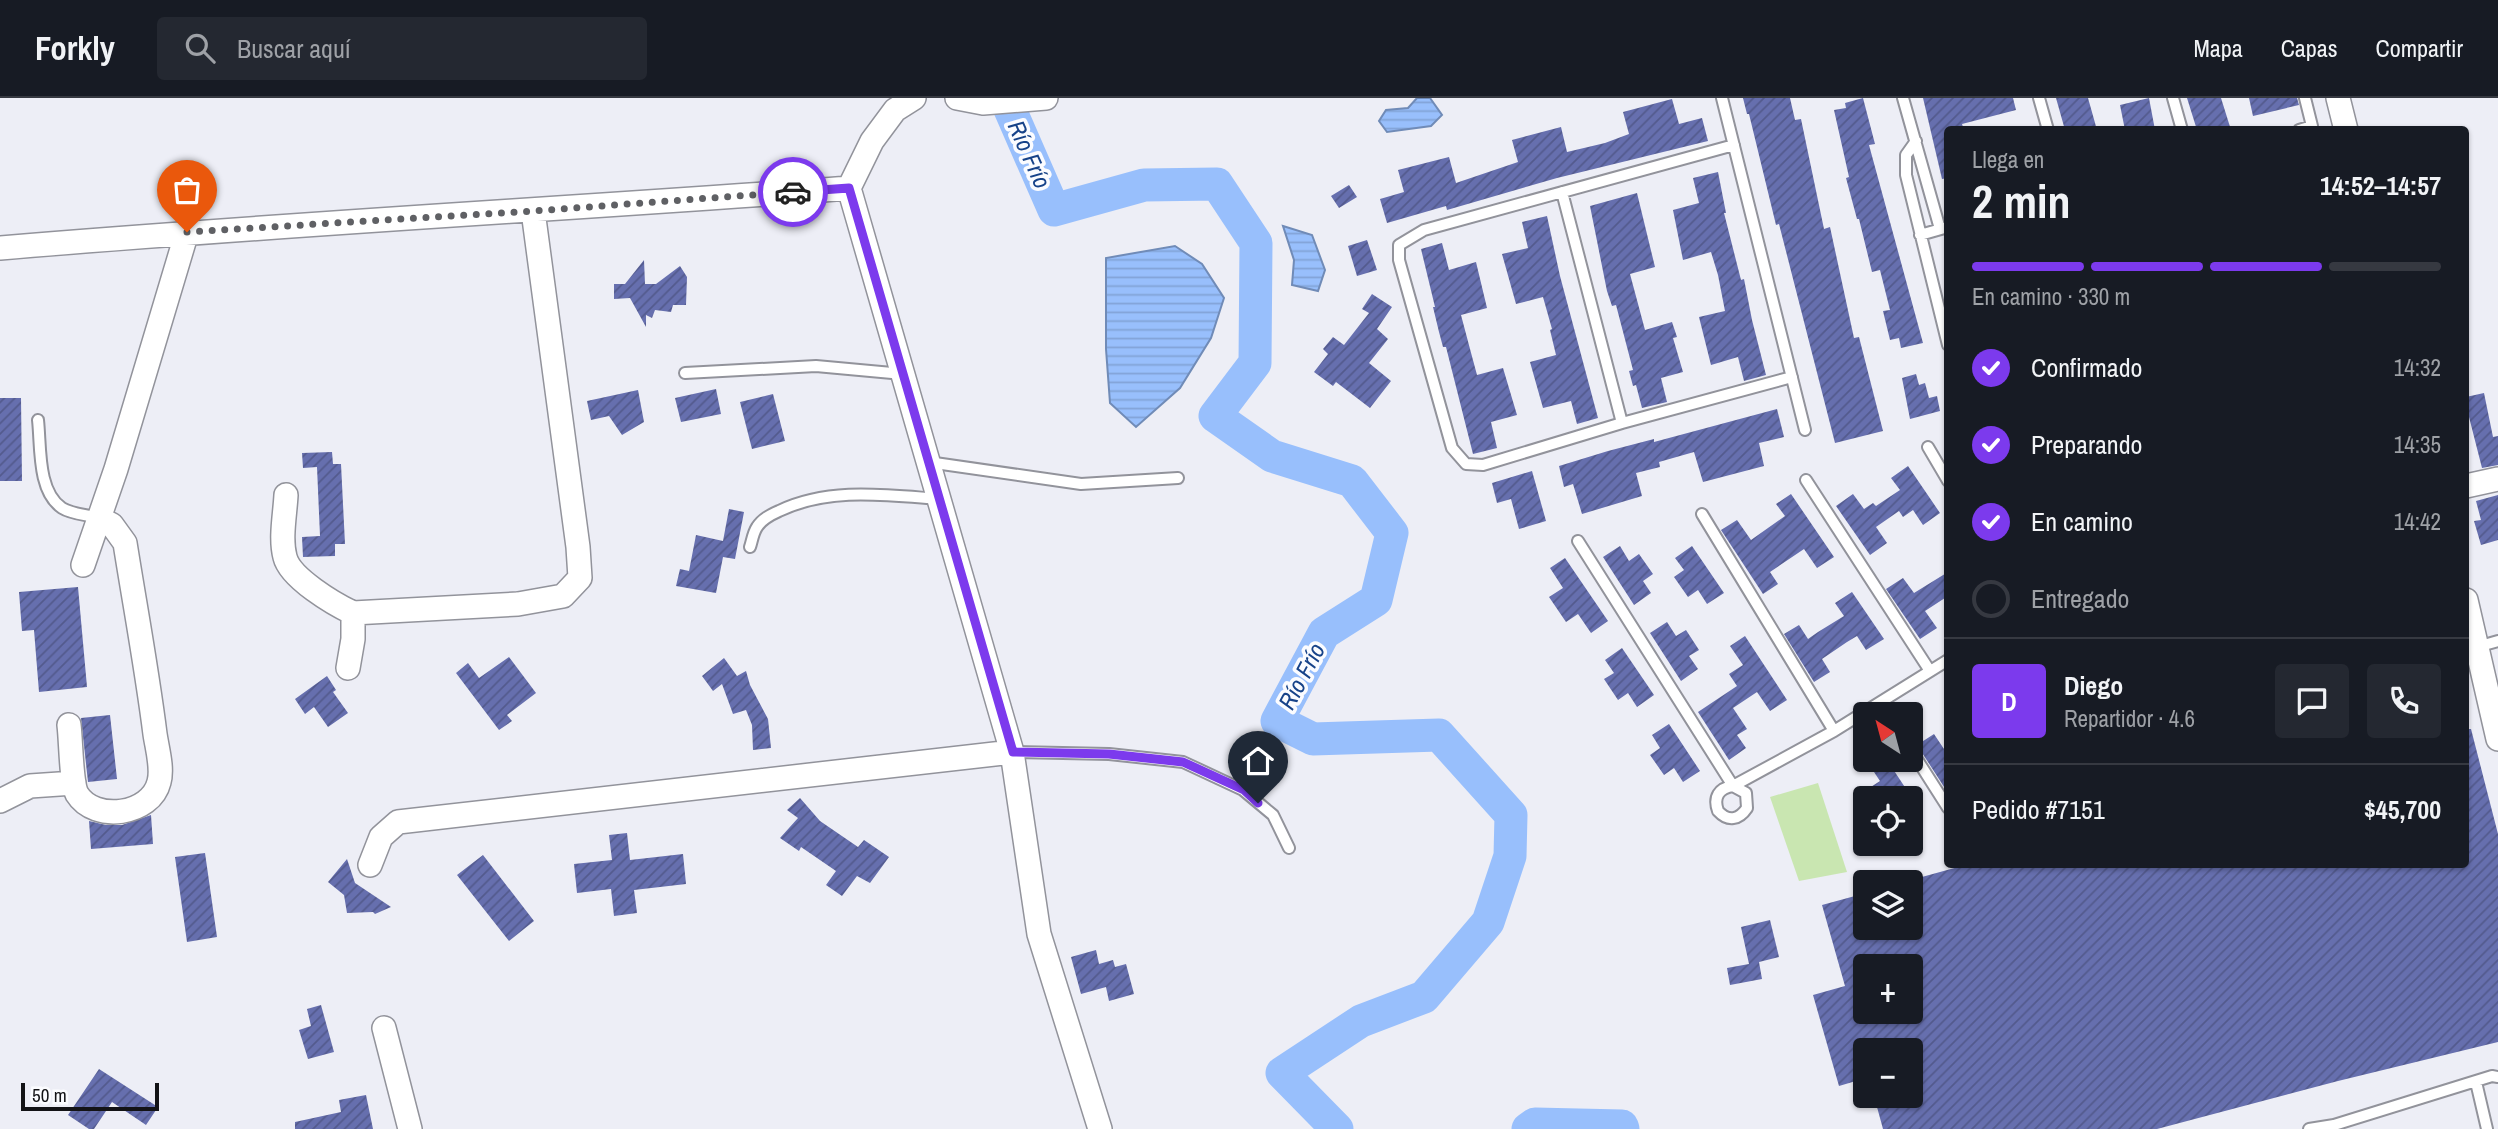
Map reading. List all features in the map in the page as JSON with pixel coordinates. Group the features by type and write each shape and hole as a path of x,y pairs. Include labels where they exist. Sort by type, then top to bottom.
{"street":[{"path":"914,98 895,110 872,141 849,188 1013,752 1039,934 1100,1129"},
{"path":"957,98 983,103 1039,99"},
{"path":"2338,98 2345,126"},
{"path":"0,248 187,232 849,188"},
{"path":"286,495 283,546 285,560 292,570 314,588 353,613 518,604 563,596 580,578 533,211"},
{"path":"83,565 187,232"},
{"path":"2469,485 2498,479"},
{"path":"69,725 75,791 83,802 96,811 124,811 146,802 156,790 160,779 125,542 113,525 99,518"},
{"path":"2469,606 2487,644 2498,739"},
{"path":"348,668 353,639 353,613"},
{"path":"370,865 381,837 389,827 398,822 1013,752"},
{"path":"0,801 30,786 74,783"},
{"path":"384,1028 410,1129"}],"lane":[{"path":"1722,98 1805,430"},
{"path":"1903,98 1944,228 1920,234"},
{"path":"2039,98 2047,126"},
{"path":"2173,98 2181,126"},
{"path":"2305,98 2312,126"},
{"path":"1916,141 1906,155 1906,175 1944,329"},
{"path":"1734,145 1424,230 1399,245 1399,260 1451,448 1466,464 1483,465 1622,423 1791,377"},
{"path":"1562,192 1622,423"},
{"path":"685,373 816,366 903,374"},
{"path":"38,420 44,481 52,497 62,509 99,518"},
{"path":"1928,447 1944,474"},
{"path":"928,461 1081,484 1178,478"},
{"path":"1806,480 1930,671"},
{"path":"750,547 756,528 765,518 789,506 834,495 867,493 939,499"},
{"path":"1702,514 1834,731"},
{"path":"1578,541 1733,786 1853,719"},
{"path":"1881,702 1944,662"},
{"path":"1013,752 1109,754 1183,762 1244,790 1273,816 1289,848"},
{"path":"1923,769 1944,802"},
{"path":"2309,1129 2335,1127 2476,1082 2496,1073"},
{"path":"2476,1082 2487,1129"}],"green space":[{"path":"1818,783 1847,872 1799,881 1770,797"}],"water":[{"path":"1417,98 1430,98 1442,115 1431,126 1387,132 1379,121 1386,110 1408,108"},
{"path":"1283,226 1312,235 1325,270 1318,291 1292,285 1294,260"},
{"path":"1175,246 1202,264 1224,298 1211,338 1180,388 1136,427 1110,403 1106,349 1106,258"}],"building":[{"path":"1743,98 1790,98 1795,120 1801,119 1824,229 1830,227 1854,338 1859,337 1883,431 1835,443 1779,224 1776,225"},
{"path":"1863,98 1875,144 1869,145 1923,343 1901,348 1899,338 1890,340 1883,311 1890,310 1880,270 1872,272 1857,219 1846,178 1849,177 1834,110 1846,108 1845,103"},
{"path":"1923,98 2013,98 2016,110 1962,124 1963,126 1944,126 1942,179"},
{"path":"2056,98 2088,98 2096,126 2064,126"},
{"path":"2149,98 2154,126 2124,126 2120,105"},
{"path":"2187,98 2221,98 2230,126 2196,126"},
{"path":"2249,98 2297,98 2299,105 2253,116"},
{"path":"1672,99 1679,124 1702,118 1708,141 1557,178 1447,210 1446,206 1387,223 1380,199 1404,192 1398,170 1449,157 1456,183 1518,162 1512,140 1561,127 1567,152 1605,143 1629,134 1623,112"},
{"path":"1718,172 1724,213 1741,280 1744,279 1766,375 1744,381 1738,357 1711,365 1699,317 1725,311 1718,275 1711,252 1683,260 1673,210 1699,203 1693,178"},
{"path":"1349,185 1357,197 1339,208 1331,196"},
{"path":"1637,193 1655,267 1630,274 1645,330 1672,322 1677,337 1673,338 1683,372 1661,378 1667,402 1642,408 1629,371 1633,370 1616,305 1612,306 1607,291 1590,206"},
{"path":"1547,216 1598,418 1577,424 1571,401 1543,408 1530,362 1556,355 1550,330 1552,329 1543,297 1516,304 1502,254 1528,248 1522,222"},
{"path":"1367,240 1377,270 1357,276 1348,246"},
{"path":"1442,243 1449,270 1476,262 1487,308 1461,315 1470,349 1477,375 1503,368 1517,415 1491,422 1497,448 1473,454 1446,347 1443,347 1439,332 1421,249"},
{"path":"644,260 645,284 656,284 680,266 687,277 686,305 673,305 671,312 655,310 652,318 646,315 646,327 630,298 614,299 614,284 625,284"},
{"path":"1372,294 1392,307 1377,329 1388,339 1369,363 1391,381 1370,408 1336,382 1333,386 1314,372 1328,354 1323,349 1333,337 1344,345 1369,313 1362,309"},
{"path":"1916,374 1919,385 1925,383 1929,398 1937,396 1940,411 1910,419 1902,378"},
{"path":"716,389 721,414 681,422 675,398"},
{"path":"638,390 644,422 622,435 609,416 591,420 587,401"},
{"path":"2484,393 2493,437 2498,436 2498,465 2482,468 2469,417 2469,396"},
{"path":"773,394 785,441 752,449 740,402"},
{"path":"0,398 21,398 22,481 0,481"},
{"path":"1777,409 1784,437 1759,443 1764,466 1703,482 1694,452 1659,462 1660,467 1636,473 1642,496 1582,514 1573,484 1564,487 1559,466 1608,451 1654,439 1654,442"},
{"path":"332,452 333,464 341,464 345,544 335,544 335,556 303,557 302,537 320,536 317,467 303,468 302,453"},
{"path":"1908,466 1940,513 1923,525 1913,510 1903,517 1899,511 1876,527 1887,543 1870,555 1836,506 1853,494 1864,509 1873,503 1876,506 1900,490 1891,478"},
{"path":"1532,471 1546,521 1519,529 1511,499 1497,503 1492,483"},
{"path":"1791,494 1834,557 1817,568 1804,549 1770,572 1778,584 1763,594 1721,530 1737,520 1751,540 1785,516 1776,504"},
{"path":"2498,495 2498,540 2481,545 2474,521 2481,520 2476,501"},
{"path":"729,509 744,512 735,559 723,557 716,593 676,586 680,569 689,571 696,535 723,541"},
{"path":"1620,546 1629,561 1639,554 1653,574 1643,581 1651,593 1634,605 1603,557"},
{"path":"1692,546 1724,593 1707,604 1698,590 1688,597 1674,577 1684,570 1675,558"},
{"path":"1565,558 1608,621 1591,633 1578,614 1566,622 1549,597 1563,588 1550,568"},
{"path":"1944,574 1944,599 1925,611 1937,628 1920,639 1886,589 1903,578 1914,593"},
{"path":"78,587 87,687 39,692 34,630 22,631 19,592"},
{"path":"1852,592 1884,639 1866,650 1857,636 1847,642 1822,659 1830,672 1814,682 1784,634 1799,625 1808,639 1844,616 1835,603"},
{"path":"1667,622 1676,636 1686,630 1699,650 1689,656 1698,669 1681,681 1650,633"},
{"path":"1745,636 1787,700 1770,711 1757,692 1733,708 1747,729 1737,735 1746,748 1729,760 1698,712 1737,686 1729,674 1743,665 1730,646"},
{"path":"1622,648 1654,695 1637,707 1628,693 1618,700 1604,679 1614,673 1605,660"},
{"path":"509,657 536,693 507,715 512,721 499,730 456,673 468,663 479,678"},
{"path":"724,658 737,676 746,671 750,685 768,719 771,748 753,750 752,725 746,710 733,714 722,684 713,691 702,676"},
{"path":"327,676 336,690 333,692 348,713 328,727 314,707 305,714 295,699"},
{"path":"110,715 117,779 88,782 81,718"},
{"path":"1669,724 1700,771 1683,782 1674,768 1664,775 1650,755 1660,748 1652,735"},
{"path":"2471,729 2498,834 2498,1042 2157,1129 1883,1129 1877,1108 1923,1108 1923,1038 1853,1038 1853,1082 1839,1086 1813,995 1845,986 1822,905 1853,897 1853,940 1923,940 1923,877 1954,868 2469,868"},
{"path":"1934,734 1944,749 1944,787 1923,754 1923,741"},
{"path":"1874,772 1895,772 1904,786 1872,786 1880,781"},
{"path":"800,798 820,821 858,847 864,840 889,857 870,883 857,876 842,896 826,885 836,871 801,847 799,851 780,838 798,818 787,810"},
{"path":"151,815 153,844 91,849 89,821 122,825"},
{"path":"627,833 630,860 683,854 686,884 634,890 637,913 614,916 611,889 577,893 574,864 612,860 609,835"},
{"path":"205,853 217,937 187,942 175,857"},
{"path":"483,855 534,921 509,941 457,875"},
{"path":"347,859 355,883 391,907 375,914 347,913 344,895 328,882"},
{"path":"1770,920 1779,957 1759,962 1762,979 1730,985 1727,968 1749,964 1741,927"},
{"path":"1096,950 1099,964 1113,960 1115,967 1126,964 1134,994 1109,1001 1106,987 1081,994 1071,957"},
{"path":"321,1005 334,1052 308,1059 299,1030 311,1026 307,1009"},
{"path":"99,1069 158,1107 146,1125 112,1102 94,1129 89,1129 68,1115"},
{"path":"366,1095 373,1129 295,1129 295,1122 341,1112 339,1100"}],"waterway":[{"name":"Río Frío","path":"1005,98 1054,210 1144,185 1217,184 1256,243 1255,363 1215,416 1272,456 1352,481 1392,533 1376,600 1324,633 1277,721 1313,739 1439,735 1511,815 1510,856 1488,922 1424,997 1361,1021 1282,1073 1337,1129"},
{"name":"Río Frío","path":"1528,1129 1535,1124 1622,1126 1623,1129"}],"way so far":[{"path":"187,232 793,192"}],"route":[{"path":"793,192 849,188 1013,752 1109,754 1183,762 1244,790 1258,803"}]}
